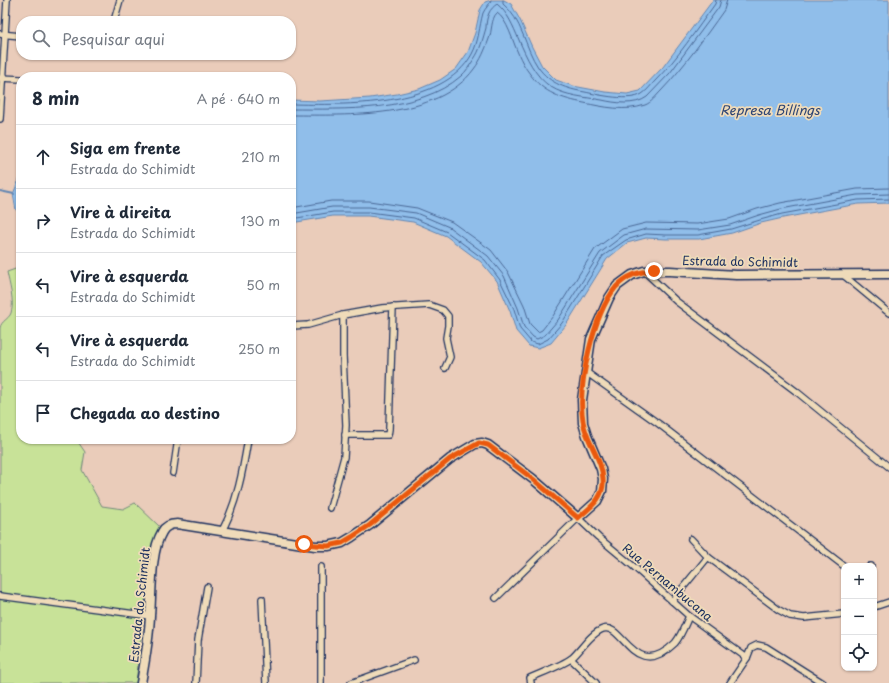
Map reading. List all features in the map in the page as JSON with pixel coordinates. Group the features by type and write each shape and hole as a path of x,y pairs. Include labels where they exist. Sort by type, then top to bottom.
{"street":[{"path":"0,118 2,34 7,0"},
{"path":"115,16 120,0"},
{"path":"2,34 16,35"},
{"path":"1,78 16,79"},
{"path":"644,271 676,301 797,392 889,467"},
{"name":"Estrada do Schimidt","path":"142,683 147,650 154,554 164,528 172,524 177,524 315,546 328,546 342,543 370,525 450,459 479,443 488,445 533,479 578,518 597,500 602,491 603,479 601,469 587,436 583,422 582,400 591,339 609,298 617,286 632,276 644,271 670,271 736,276 889,274"},
{"path":"842,274 889,313"},
{"path":"296,326 308,325 343,315 393,307 429,305 443,310 448,316 446,338 450,357 445,368"},
{"path":"345,435 388,435 390,429 393,307"},
{"path":"330,508 344,457 346,425 343,315"},
{"path":"586,372 659,424 841,564"},
{"path":"173,473 177,444"},
{"path":"222,530 227,521 242,474 247,444"},
{"path":"496,598 578,518"},
{"name":"Rua Pernambucana","path":"578,518 598,538 633,566 689,616 747,658"},
{"path":"691,539 708,557 771,605 790,616 804,618 841,614"},
{"path":"672,601 708,557"},
{"path":"321,567 321,683"},
{"path":"196,683 198,640 206,587"},
{"path":"0,596 150,616"},
{"path":"262,599 266,683"},
{"path":"877,606 889,602"},
{"path":"531,683 530,678 571,659 598,631 604,628 610,629 640,660 648,662 659,658 676,642 689,616"},
{"path":"730,683 747,658 751,648 757,645 766,647 823,683"},
{"path":"571,659 596,683"},
{"path":"351,683 414,660"}],"green space":[{"path":"16,269 16,444 79,444 85,452 82,470 102,506 123,509 135,503 160,527 151,549 136,683 0,683 0,328 10,315 12,309 11,292 7,272"}],"water":[{"name":"Represa Billings","path":"491,0 504,0 511,4 542,66 556,80 573,86 605,92 627,94 640,91 663,67 713,0 889,0 889,203 858,204 783,218 761,223 732,233 699,239 646,238 627,243 607,259 566,325 551,343 538,348 529,346 516,331 510,311 497,281 481,262 446,236 413,222 368,216 333,216 296,222 296,100 320,101 370,98 419,89 440,80 456,69 468,52 475,33 480,10 485,2"},
{"path":"16,187 16,210 13,194"}],"waterway":[{"path":"0,191 14,194"}],"route":[{"path":"304,544 328,546 342,543 370,525 450,459 462,451 479,443 488,445 533,479 578,518 597,500 602,491 603,479 601,469 587,436 582,414 584,382 591,339 601,314 617,286 632,276 644,271 654,271"}]}
